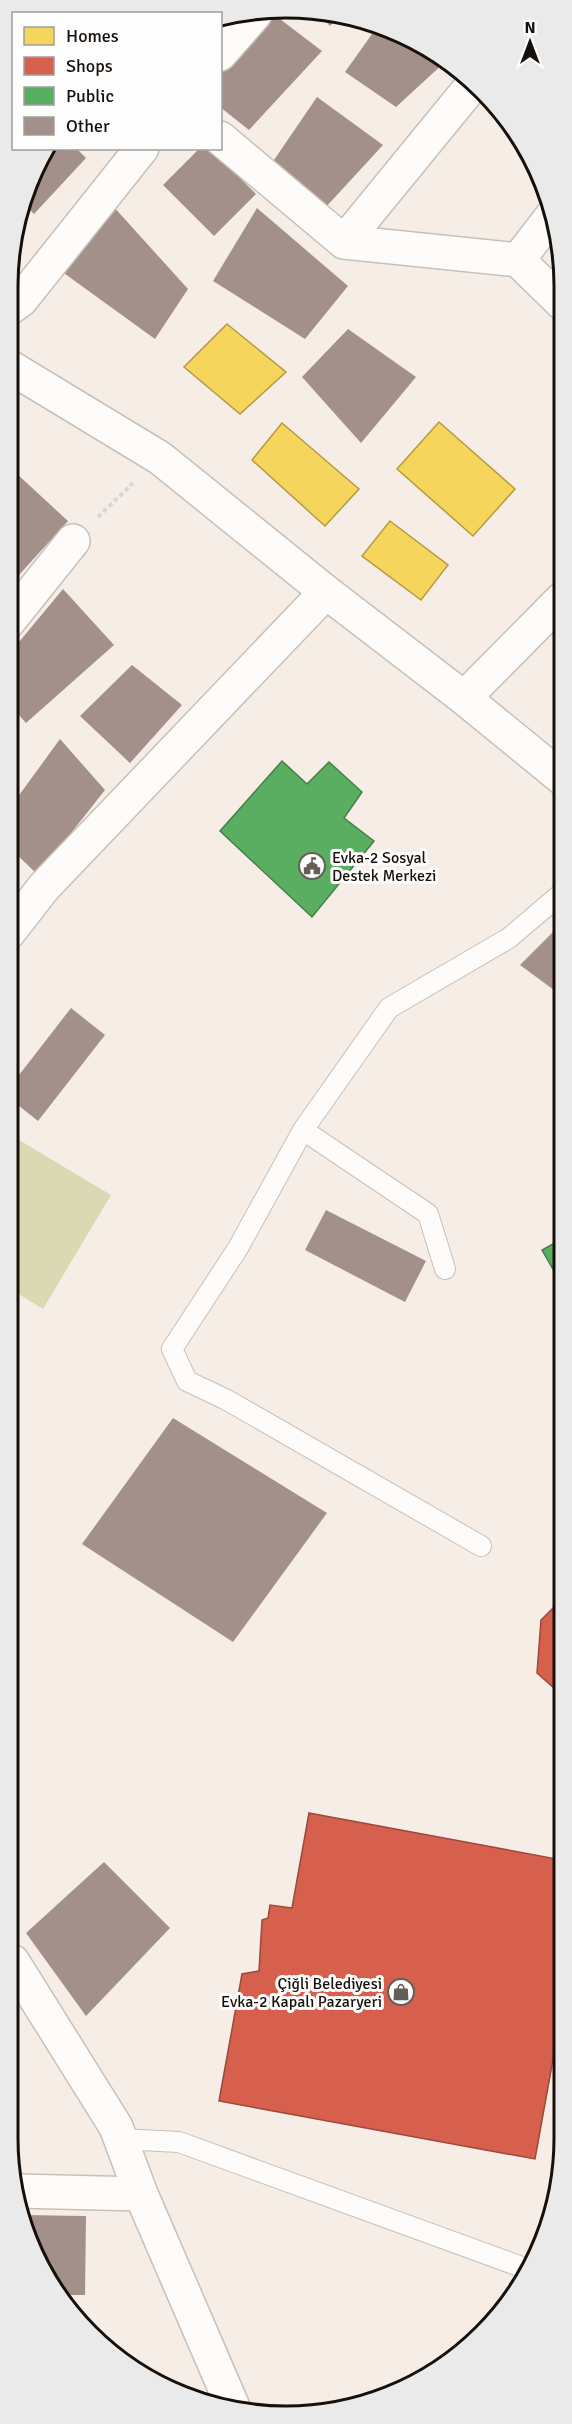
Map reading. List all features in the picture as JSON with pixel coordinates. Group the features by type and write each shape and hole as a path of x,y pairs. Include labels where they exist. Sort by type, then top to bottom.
{"street":[{"path":"222,52 250,20"},
{"path":"344,242 469,90"},
{"path":"222,140 344,242 518,260 554,295"},
{"path":"18,302 140,150"},
{"path":"518,260 546,223"},
{"path":"18,371 160,458 554,771"},
{"path":"18,610 73,541"},
{"path":"18,920 44,887 326,592"},
{"path":"464,698 554,607"},
{"path":"18,1970 116,2127 141,2194 230,2400"},
{"path":"23,2191 141,2194"}],"lane":[{"path":"481,1546 227,1400 187,1381 171,1349 238,1248 303,1130 389,1008 509,938 554,900"},
{"path":"303,1130 428,1214 445,1269"},
{"path":"120,2139 179,2142 521,2267"}],"path":[{"path":"73,541 160,458"}],"green space":[{"path":"18,1139 111,1195 43,1309 18,1294"}],"building: Homes":[{"path":"227,324 286,372 240,414 184,367"},
{"path":"439,422 515,489 473,536 397,469"},
{"path":"282,423 359,489 325,526 252,460"},
{"path":"390,521 448,565 421,600 362,556"}],"building: Shops":[{"path":"554,1607 554,1688 537,1673 541,1620"},
{"name":"Çiğli Belediyesi Evka-2 Kapalı Pazaryeri","path":"309,1813 554,1859 554,2054 535,2159 219,2101 242,1974 259,1971 262,1920 268,1918 270,1905 292,1908"}],"building: Public":[{"path":"282,761 307,784 329,762 362,792 344,818 374,841 312,917 220,831"},
{"path":"554,1243 554,1271 542,1250"}],"building: Other":[{"path":"279,18 322,51 249,130 222,109 222,67 262,19"},
{"path":"373,32 405,46 440,67 396,107 345,72"},
{"path":"317,97 383,145 325,208 274,160"},
{"path":"55,150 78,150 86,158 34,214 29,209 32,200"},
{"path":"198,150 212,150 256,194 214,236 163,185"},
{"path":"112,205 188,289 155,339 61,271"},
{"path":"257,208 348,286 305,339 213,281"},
{"path":"348,329 416,377 361,443 302,377"},
{"path":"18,475 68,521 18,574"},
{"path":"63,589 114,645 26,723 18,714 18,643"},
{"path":"132,665 182,705 130,763 80,716"},
{"path":"60,739 105,790 38,875 18,856 18,797"},
{"path":"554,931 554,990 520,965"},
{"path":"71,1008 105,1035 38,1121 18,1105 18,1076"},
{"path":"326,1210 426,1261 405,1302 305,1250"},
{"path":"173,1418 327,1513 233,1642 82,1544"},
{"path":"104,1862 170,1928 86,2016 26,1933"},
{"path":"29,2215 86,2216 85,2295 69,2295 63,2287 38,2241"}],"place":[{"name":"Evka-2 Sosyal Destek Merkezi","path":"312,866"},
{"name":"Çiğli Belediyesi Evka-2 Kapalı Pazaryeri","path":"401,1992"}]}
